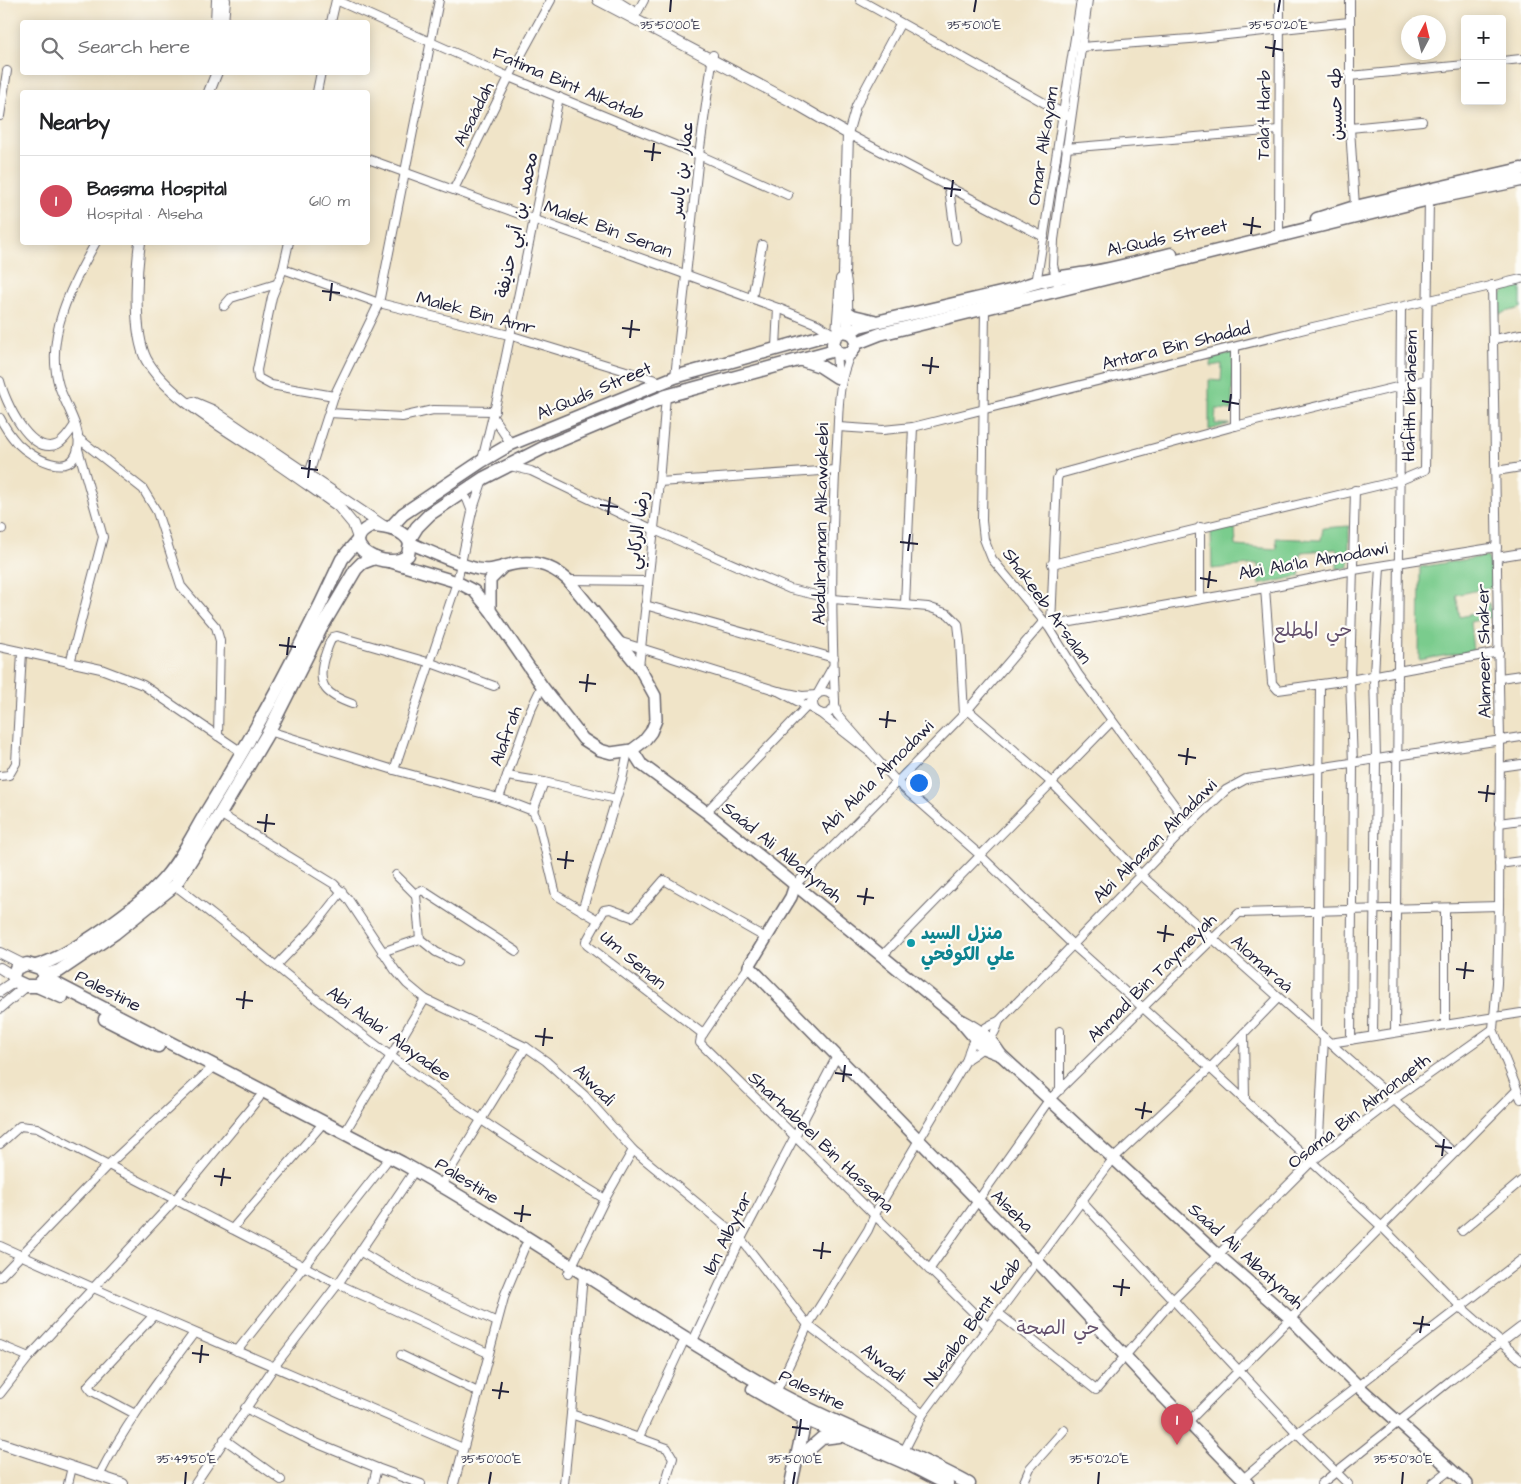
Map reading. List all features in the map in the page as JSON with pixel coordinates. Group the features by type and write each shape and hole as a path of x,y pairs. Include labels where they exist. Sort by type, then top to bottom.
{"main road":[{"name":"Al-Quds Street","path":"387,527 482,461 511,444 675,377 776,347 826,335 841,334 859,326 1014,290 1036,281 1056,276 1081,274 1278,231 1355,207 1521,169"},
{"path":"388,561 404,558 410,551 410,541 422,521 484,478 506,465 666,396 836,351 846,355 854,348 880,334 985,310 1429,199 1521,180"},
{"path":"845,311 853,316 876,322"},
{"path":"836,351 833,344 841,334 854,335 854,348"},
{"path":"799,360 820,366 838,380"},
{"path":"31,978 50,962 74,948 170,881 270,705 342,559 362,532 372,526 387,527 404,534 410,541 462,563 488,570 534,562 546,564 568,580 639,667 655,696 656,720 651,732 644,741 630,750 611,753 589,745 542,686 490,610 474,591 457,582 375,558 361,550 358,539"},
{"path":"31,978 59,971 115,933 170,881 220,814 268,731 356,568 362,563 375,558"},
{"path":"490,610 490,580 503,566"},
{"path":"329,586 341,594"},
{"name":"Saád Ali Albatynah","path":"630,750 641,764 706,812 977,1034 991,1039 1001,1055 1049,1100 1217,1254 1290,1318 1358,1386 1467,1484"},
{"name":"Abi Ala'la Almodawi","path":"748,966 791,897 795,885"},
{"path":"22,964 31,978"},
{"name":"Alseha","path":"748,966 1037,1261 1124,1356 1246,1481"},
{"path":"59,971 59,980 62,988"},
{"name":"Palestine","path":"31,978 62,988 211,1069 260,1098 345,1132 441,1185 570,1271 786,1408 904,1452 969,1484"},
{"name":"Palestine","path":"31,978 300,1114 319,1128 411,1176 525,1246 570,1271"},
{"name":"Saád Ali Albatynah","path":"977,1034 983,1048 1001,1055"},
{"name":"Palestine","path":"687,1344 776,1392 843,1436 910,1465 947,1484"},
{"path":"786,1408 797,1420 803,1436"},
{"path":"791,1484 810,1416"},
{"path":"796,1484 806,1453 810,1416"},
{"path":"806,1453 822,1438 843,1436"}],"street":[{"path":"216,20 217,0"},
{"path":"223,20 225,0"},
{"path":"331,20 336,0"},
{"name":"Fatima Bint Alkatab","path":"336,0 788,195"},
{"path":"306,478 334,396 379,303 439,0"},
{"name":"Alsaádah","path":"454,189 509,76 551,0"},
{"path":"598,0 712,58"},
{"path":"614,0 722,64 798,104 848,134 1044,237"},
{"path":"636,13 644,0"},
{"path":"860,0 900,24 1067,115"},
{"name":"Omar Alkayam","path":"1060,291 1056,276 1053,247 1066,148 1067,115 1081,0"},
{"name":"Omar Alkayam","path":"1036,297 1036,281 1081,47 1088,0"},
{"name":"Tala't Harb","path":"1278,231 1280,0"},
{"name":"طه حسين","path":"1350,0 1350,128 1355,207"},
{"path":"1081,47 1280,30 1349,22"},
{"path":"841,334 847,283 844,274 848,134 856,106 900,24"},
{"name":"عمار بن ياسر","path":"675,377 685,273 712,58"},
{"path":"1506,61 1521,59"},
{"path":"1350,76 1461,65"},
{"path":"0,116 7,71"},
{"path":"209,90 212,75"},
{"path":"210,90 217,75"},
{"path":"317,90 320,75"},
{"name":"محمد بن أبي حذيفة","path":"482,461 494,414 559,97"},
{"path":"1350,128 1422,121"},
{"path":"1066,148 1278,130"},
{"name":"Malek Bin Senan","path":"370,160 685,273 841,334"},
{"path":"949,188 956,240"},
{"name":"Hafith Ibraheem","path":"1052,564 1401,480 1425,470 1429,199"},
{"path":"70,663 103,537 78,449 78,438 56,374 56,339 72,288 94,245"},
{"path":"140,245 137,299 143,350 146,360 160,378 184,400 387,527"},
{"path":"288,245 283,270 276,284 257,370 258,378 272,385 334,396"},
{"path":"752,298 762,245"},
{"name":"Malek Bin Amr","path":"283,270 379,303 509,335 662,382"},
{"path":"841,334 840,283 844,274"},
{"name":"Antara Bin Shadad","path":"838,427 883,430 913,427 1427,300 1521,279"},
{"path":"224,306 231,298 276,284"},
{"name":"Alameer Shaker","path":"1492,285 1500,678 1499,906 1496,1016 1493,1029"},
{"path":"1395,1032 1396,670 1401,480 1401,307"},
{"path":"776,347 778,308"},
{"name":"Shakeeb Arsalan","path":"985,310 982,520 984,539 992,559 1047,624 1078,674 1189,825"},
{"path":"1494,339 1521,334"},
{"path":"1235,347 1235,426"},
{"path":"838,380 854,348"},
{"path":"836,351 838,380"},
{"name":"Abdulrahman Alkawakebi","path":"835,703 833,599 838,380"},
{"path":"1047,624 1057,479 1060,474 1235,426 1426,380"},
{"path":"0,381 6,401 18,424 33,438 48,445 55,445 64,439 74,426"},
{"name":"رضا الركابي","path":"639,667 652,529 659,482 666,396"},
{"path":"329,414 402,417 433,410 494,414 511,444"},
{"path":"0,418 6,430 18,444 39,459 56,465 65,464 74,458 78,449"},
{"path":"905,604 913,427"},
{"path":"78,438 143,489 157,512 181,586 216,627 220,641 218,736"},
{"path":"506,465 531,470 652,529 790,589 833,599 928,606 948,614 958,624 966,712"},
{"path":"1496,471 1521,467"},
{"path":"659,482 835,470"},
{"path":"306,478 348,516 358,539"},
{"path":"394,770 457,582 472,512 484,478"},
{"path":"1351,1040 1353,764 1350,680 1355,490"},
{"path":"461,493 467,499 472,512"},
{"path":"1200,527 1200,599"},
{"name":"Abi Ala'la Almodawi","path":"795,885 898,783 1047,624 1496,547"},
{"path":"1497,557 1521,553"},
{"path":"1373,1036 1376,760 1374,675 1380,566"},
{"path":"568,580 648,581"},
{"path":"1265,588 1273,685 1281,690 1350,680 1499,652"},
{"path":"645,606 834,662 808,707 706,812"},
{"path":"352,704 337,698 323,687 321,682 323,662 333,637 337,636 431,663 494,686"},
{"path":"618,641 778,691 802,696 816,696 828,693 835,703 837,714 898,783 980,856 1073,945 1145,1007 1382,1227 1461,1307 1521,1360"},
{"path":"0,647 101,669 143,685 243,753"},
{"path":"0,776 9,775 16,763 22,652"},
{"path":"1500,678 1521,675"},
{"path":"1316,1031 1319,911 1320,684"},
{"name":"Alafrah","path":"499,798 530,711 542,686"},
{"path":"778,691 819,712 829,712 835,703"},
{"path":"816,696 814,706 819,712 872,753"},
{"name":"Alomaraá","path":"966,712 1052,782 1141,875 1454,1153"},
{"path":"882,956 1112,721"},
{"path":"268,731 394,770 499,798 533,811 539,824 556,895 598,920"},
{"name":"Abi Alhasan Alnadawi","path":"776,1392 808,1325 868,1230 875,1214 967,1059 977,1034 999,1021 1189,825 1226,790 1240,781 1521,737"},
{"path":"582,911 630,750"},
{"path":"1500,767 1521,764"},
{"path":"507,776 544,782 616,799"},
{"path":"533,811 544,782"},
{"name":"Alwadi","path":"220,814 326,877 342,891 382,952 407,984 425,999 526,1047 542,1057 584,1094 633,1150 741,1239 808,1325 924,1414"},
{"path":"1499,823 1521,820"},
{"path":"1499,864 1521,861"},
{"path":"396,875 416,896 420,939 436,952 456,962"},
{"name":"Um Senan","path":"703,1034 589,948 586,942 598,920 606,908 632,917 664,880 766,938"},
{"name":"Abi Alala' Alayadee","path":"170,881 277,965 320,1002 390,1054 482,1120 605,1199"},
{"path":"416,896 422,890 516,951"},
{"path":"277,965 314,928 342,891"},
{"name":"Ahmad Bin Taymeyah","path":"929,1270 1049,1100 1145,1007 1212,938 1243,912 1395,910 1499,906"},
{"path":"1445,908 1445,1024"},
{"path":"382,952 420,939"},
{"path":"0,953 22,964"},
{"path":"703,1034 748,966"},
{"name":"Palestine","path":"0,968 31,978"},
{"path":"0,991 31,978"},
{"path":"0,1008 31,978"},
{"name":"Nusaiba Bent Kaáb","path":"904,1452 924,1414 1113,1159 1210,1068 1278,998"},
{"path":"345,1132 390,1054 425,999"},
{"path":"1318,1156 1327,1040 1351,1040 1521,1012"},
{"name":"Abi Alhasan Alnadawi","path":"967,1059 983,1048 996,1034 999,1021"},
{"path":"1493,1029 1521,1100"},
{"name":"Osama Bin Almonqeth","path":"998,1313 1096,1390 1174,1299 1311,1162 1393,1100 1493,1029"},
{"path":"1060,1031 1060,1090"},
{"path":"1244,1032 1245,1100"},
{"name":"Sharhabeel Bin Hassana","path":"703,1034 699,1040 702,1046 988,1327"},
{"path":"441,1185 526,1047"},
{"name":"Ibn Albytar","path":"640,1437 837,1056"},
{"path":"0,1277 107,1166 211,1069"},
{"path":"1189,1421 1517,1090"},
{"path":"0,1394 29,1357 174,1201 260,1098"},
{"path":"0,1144 20,1126 28,1126 338,1284 488,1353"},
{"path":"232,1229 319,1128"},
{"path":"570,1271 605,1199 633,1150"},
{"path":"237,1351 386,1162"},
{"path":"195,1484 274,1367 361,1252 411,1176"},
{"path":"1462,1231 1521,1181"},
{"path":"1081,1201 1297,1433 1348,1484"},
{"path":"0,1246 154,1315 463,1448"},
{"path":"454,1484 505,1294 525,1246"},
{"path":"361,1252 415,1284 497,1322"},
{"path":"1246,1481 1297,1433 1521,1260"},
{"path":"564,1484 583,1279"},
{"path":"135,1414 92,1391 88,1386 154,1315"},
{"path":"1321,1484 1521,1327"},
{"path":"99,1476 115,1444 194,1332"},
{"path":"0,1345 29,1357"},
{"path":"401,1355 478,1392"},
{"path":"245,1408 311,1441 421,1484"},
{"path":"571,1414 664,1446 671,1452 672,1462 665,1484"},
{"path":"1024,1484 1030,1468 1064,1430"},
{"path":"224,1439 281,1480"},
{"path":"0,1443 123,1484"},
{"path":"68,1484 72,1468"},
{"path":"372,1484 377,1468"},
{"path":"1432,1484 1450,1470"}],"green space":[{"path":"1521,286 1521,308 1499,314 1499,301 1502,294 1509,289"},
{"path":"1233,352 1232,410 1216,409 1215,424 1230,424 1209,430 1209,380 1221,381 1222,364 1211,366 1211,359"},
{"path":"1235,526 1236,546 1277,549 1276,538 1321,540 1323,528 1349,526 1349,567 1337,569 1337,549 1301,552 1300,576 1259,585 1258,564 1212,569 1211,530"},
{"path":"1487,556 1491,566 1492,587 1456,595 1460,617 1485,611 1483,605 1489,603 1492,617 1470,622 1473,651 1419,660 1420,567"}],"place":[{"name":"منزل السيد علي الكوفحي","path":"911,943"},
{"name":"Bassma Hospital","path":"1177,1445"}],"district":[{"name":"حي المطلع","path":"1313,630"},
{"name":"حي الصحة","path":"1058,1328"}]}
